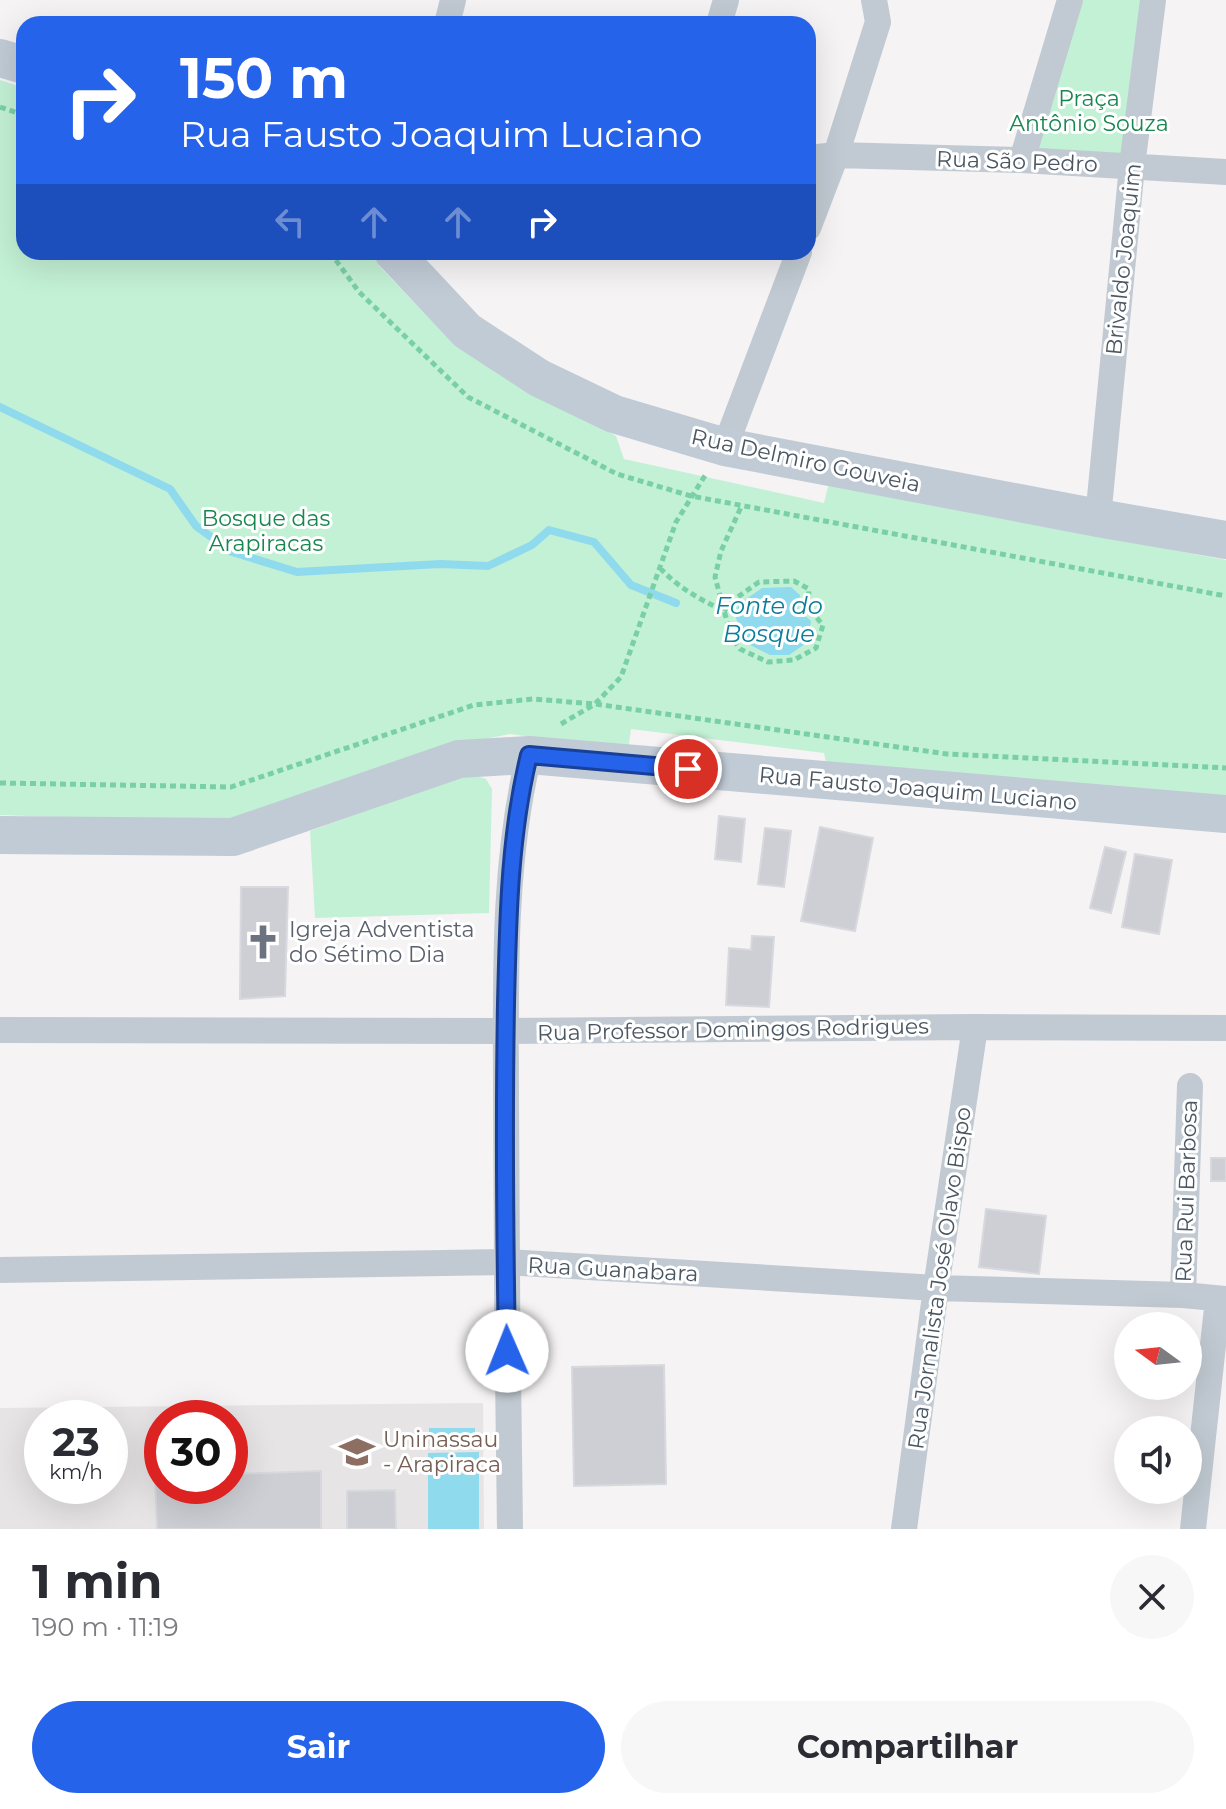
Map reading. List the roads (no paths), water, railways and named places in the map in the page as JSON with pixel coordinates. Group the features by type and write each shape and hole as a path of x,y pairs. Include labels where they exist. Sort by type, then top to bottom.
{"street":[{"path":"816,207 836,155 878,22 874,0"},
{"path":"1022,160 1070,0"},
{"name":"Brivaldo Joaquim","path":"1098,518 1132,166 1153,0"},
{"name":"Rua São Pedro","path":"816,157 836,155 1022,160 1226,172"},
{"name":"Rua Delmiro Gouveia","path":"400,260 467,331 539,378 614,414 725,447 1226,540"},
{"path":"725,447 796,260"},
{"path":"510,1529 506,1262 508,902 519,795 529,755"},
{"name":"Rua Fausto Joaquim Luciano","path":"0,835 233,837 459,759 529,755 1226,814"},
{"name":"Rua Jornalista José Olavo Bispo","path":"904,1529 975,1027"},
{"name":"Rua Professor Domingos Rodrigues","path":"0,1030 1226,1028"},
{"name":"Rua Rui Barbosa","path":"1183,1295 1190,1086"},
{"name":"Rua Guanabara","path":"0,1270 506,1262 936,1288 1183,1295 1222,1299"},
{"name":"Rua Rui Barbosa","path":"1193,1529 1222,1299"}],"water":[{"name":"Fonte do Bosque","path":"791,587 800,595 798,609 811,621 808,642 789,655 770,655 744,642 735,615 739,604 762,588"},
{"path":"429,1428 475,1428 475,1446 429,1446"},
{"path":"479,1452 479,1529 428,1529 428,1453"}],"waterway":[{"path":"0,407 170,489 196,526 232,552 297,572 440,564 488,566 532,545 549,530 594,542 631,585 676,603"}],"place":[{"name":"Igreja Adventista do Sétimo Dia","path":"263,942"},
{"name":"Uninassau - Arapiraca","path":"357,1452"}],"park label":[{"name":"Praça Antônio Souza","path":"1089,110"},
{"name":"Bosque das Arapiracas","path":"266,530"}]}
